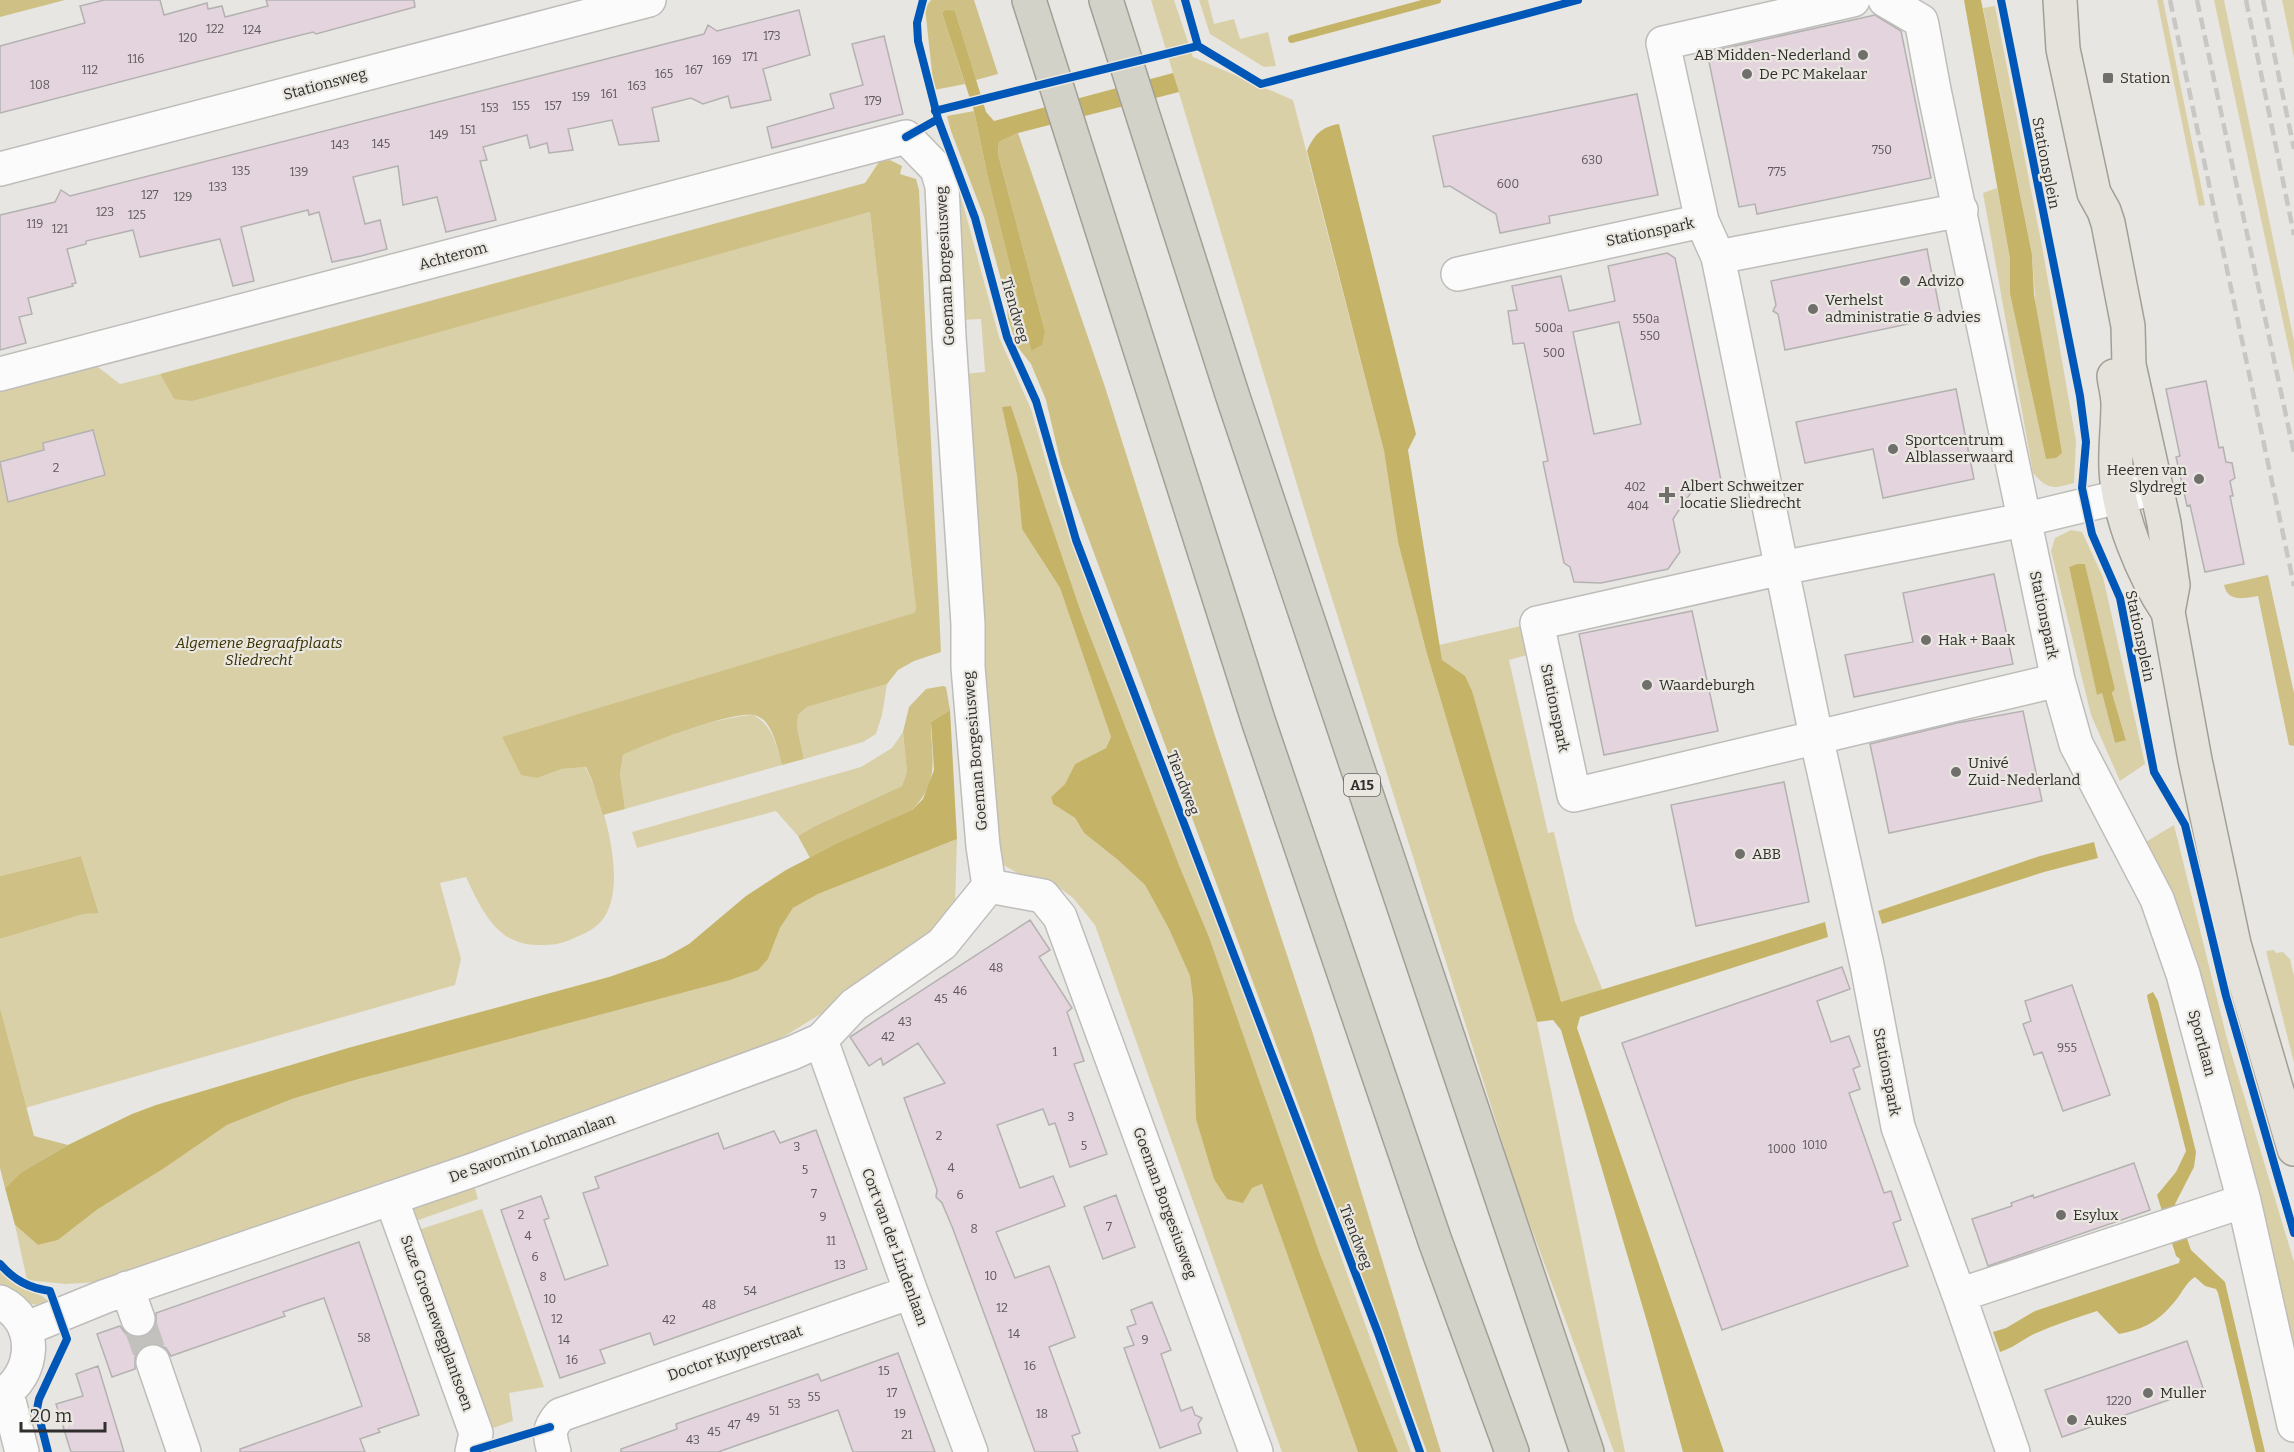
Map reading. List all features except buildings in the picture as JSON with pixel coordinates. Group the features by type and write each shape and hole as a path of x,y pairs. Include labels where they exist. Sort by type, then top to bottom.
{"highway":[{"path":"1029,0 1259,723 1435,1241 1512,1452"},
{"name":"A15","path":"1106,0 1318,653 1587,1452"}],"main road":[{"name":"Stationsplein","path":"2038,0 2063,49"},
{"name":"Stationsplein","path":"2060,0 2063,49 2094,194 2104,211 2116,256 2128,326 2129,364 2164,523 2173,585 2168,612 2195,760 2234,944 2294,1149"},
{"name":"Stationsplein","path":"2094,194 2084,213 2118,403 2116,471 2120,496 2143,566 2155,592 2168,612"}],"street":[{"name":"Stationsweg","path":"0,169 649,0"},
{"name":"Stationspark","path":"1853,0 1663,43 1702,221 1718,257 1816,736 1867,965 1898,1127 2013,1452"},
{"name":"Stationspark","path":"1885,0 1921,21 2024,520 2058,680 1574,795 1537,623 1782,568 2024,520 2156,488"},
{"name":"Achterom","path":"0,374 906,137"},
{"name":"Goeman Borgesiusweg","path":"906,137 937,169 942,186 949,337 968,624 968,667 983,846 989,886 1043,896 1060,917 1256,1452"},
{"path":"1718,257 1960,210"},
{"name":"Stationspark","path":"1458,274 1702,221"},
{"name":"Sportlaan","path":"2058,680 2076,744 2157,899 2183,974 2244,1201 2294,1425"},
{"name":"De Savornin Lohmanlaan","path":"25,1329 128,1288 391,1198 781,1057 821,1040 854,1005 942,944 989,886"},
{"name":"Cort van der Lindenlaan","path":"821,1040 971,1452"},
{"name":"Suze Groenewegplantsoen","path":"391,1198 476,1433 473,1451"},
{"path":"1959,1295 2244,1201"},
{"path":"128,1288 138,1319"},
{"name":"Doctor Kuyperstraat","path":"554,1452 550,1427 560,1415 911,1292"},
{"path":"0,1302 16,1315 25,1329 29,1344 26,1368 18,1382 3,1394 22,1452"},
{"path":"153,1362 184,1452"}],"green space":[{"path":"1151,0 1174,0 1193,57 1293,100 1384,451 1398,542 1427,654 1537,1022 1625,1452 1614,1452 1518,1192 1314,541"},
{"path":"1199,0 1208,0 1214,24 1234,19 1240,39 1268,32 1276,66 1264,67 1210,34"},
{"path":"2157,0 2163,0 2205,205 2199,206"},
{"path":"2214,0 2224,0 2294,341 2294,373"},
{"path":"2282,0 2294,0 2294,58"},
{"path":"1995,6 2042,246 2076,441 2074,483 2056,487 2043,483 2033,473 1983,193 1997,188 2010,259 2010,294 2046,459 2032,253 1983,8"},
{"path":"952,176 963,204 999,337 1031,409 1058,503 1316,1187 1411,1452 1398,1452 1320,1254 1209,937 1082,615 1011,406 1022,529 1060,588 1111,737 1106,748 1075,764 1065,784 1051,797 1053,804 1075,818 1084,833 1145,885 1169,929 1190,976 1193,999 1252,1188 1262,1184 1358,1452 1282,1452 1095,925 1073,898 1057,886 1024,877 997,861 964,374 985,372 981,319 960,320"},
{"name":"Algemene Begraafplaats Sliedrecht","path":"870,212 916,609 914,613 537,778 562,769 585,767 599,800 610,841 614,883 611,901 605,916 599,924 586,933 568,941 553,944 526,944 513,940 493,924 485,914 466,877 440,883 461,959 455,985 25,1108 0,1008 0,939 84,914 99,912 81,856 0,876 0,384 90,361 120,384 160,374 174,399"},
{"path":"2071,530 2082,532 2103,577 2145,764 2120,781 2091,715 2051,551 2055,538","holes":["2085,564 2115,689 2112,693 2126,739 2115,743 2102,693 2097,694 2069,567"]},
{"path":"1521,626 1527,655 1509,660 1548,833 1554,832 1575,922 1605,996 1553,1012 1439,645"},
{"path":"887,684 876,734 863,742 804,759 797,727 798,715 807,707"},
{"path":"753,715 760,719 769,730 782,765 625,809 620,774 623,755 686,729"},
{"path":"903,732 907,772 902,786 798,836 776,811 637,848 632,832 861,767 892,748"},
{"path":"2174,825 2227,1039 2294,1262 2294,1361 2196,957 2180,914 2144,843"},
{"path":"957,839 955,907 940,941 770,1045 136,1280 65,1284 27,1280 15,1225 38,1245 58,1240 98,1209 163,1169 227,1125 292,1099 768,959 780,928 793,908 818,894"},
{"path":"2274,950 2276,953 2283,952 2290,959 2294,976 2294,1063 2266,951"},
{"path":"472,1178 478,1199 410,1223 414,1207"},
{"path":"482,1209 544,1387 509,1393 513,1421 482,1432 412,1232"},
{"path":"0,1271 14,1284 41,1296 50,1304 36,1305 18,1299 0,1288"}],"shaded area":[{"path":"0,0 65,0 0,17"},
{"path":"931,0 974,0 998,74 976,80 955,11 942,13 965,84 934,90 925,8"},
{"path":"1964,0 1981,0 2032,254 2034,295 2062,453 2056,458 2046,459 2010,294 2010,259"},
{"path":"946,10 955,11 986,112 994,121 1173,73 1179,92 1018,133 999,142 998,154 1045,331 1042,345 1031,351 988,178 974,111 942,13"},
{"path":"974,111 988,178 1031,351 1045,331 998,154 999,142 1018,133 1105,387 1215,736 1312,1031 1441,1452 1427,1452 1061,464 1046,400 1031,364 1017,346 1008,319 1006,298 984,217 947,116"},
{"path":"1339,124 1416,434 1408,450 1442,660 1465,676 1472,691 1561,1002 1825,922 1828,937 1580,1017 1577,1028 1724,1452 1683,1452 1561,1030 1553,1020 1537,1022 1427,654 1398,542 1384,451 1307,151 1312,140 1319,133 1327,127"},
{"path":"890,160 902,166 900,174 916,179 919,190 941,652 914,661 898,670 887,684 807,707 798,715 797,727 804,759 782,765 771,731 765,721 756,716 742,715 708,723 668,736 623,755 620,774 625,809 603,815 586,767 562,769 537,778 521,775 502,737 914,613 916,609 870,212 192,401 174,399 160,374 865,183 879,162"},
{"path":"1011,406 1082,615 1209,937 1320,1254 1398,1452 1358,1452 1262,1184 1252,1188 1243,1203 1227,1199 1214,1179 1196,1119 1193,999 1190,976 1169,929 1145,885 1084,833 1075,818 1053,804 1051,797 1065,784 1075,764 1106,748 1111,737 1060,588 1022,529 1017,475 1002,407"},
{"path":"2085,564 2115,689 2112,693 2126,740 2115,743 2102,693 2097,695 2069,567"},
{"path":"2268,575 2294,693 2294,746 2289,745 2258,596 2233,597 2226,591 2224,585"},
{"path":"946,687 950,710 931,722 933,758 931,779 921,799 912,810 810,858 798,836 902,786 907,772 903,732 909,707 926,689"},
{"path":"950,710 957,839 818,894 793,908 780,928 768,959 758,970 730,980 292,1099 227,1125 163,1169 98,1209 58,1240 38,1245 15,1225 5,1188 20,1173 68,1145 132,1114 348,1048 609,977 664,958 689,944 746,896 786,870 836,844 912,810 923,799 934,770 931,722"},
{"path":"2094,842 2098,858 2044,872 1882,924 1878,911 2040,856"},
{"path":"81,856 99,913 84,914 0,939 0,876"},
{"path":"2153,992 2158,1001 2196,1152 2194,1167 2175,1204 2191,1250 2225,1282 2265,1452 2256,1452 2218,1293 2216,1289 2205,1286 2195,1277 2157,1319 2144,1327 2128,1332 2119,1334 2097,1311 2030,1336 2000,1352 1993,1332 2006,1328 2035,1311 2179,1263 2180,1259 2176,1256 2157,1195 2176,1172 2186,1151 2148,1001 2147,995"},
{"path":"0,1008 34,1136 68,1145 20,1173 5,1188 0,1168"}],"waterway":[{"path":"1292,39 1437,0"}],"tunnel":[{"path":"138,1319 153,1362"}],"railway":[{"path":"2170,0 2294,586"},
{"path":"2197,0 2294,453"},
{"path":"2246,0 2294,235"},
{"path":"2263,0 2294,149"}],"cycle path":[{"path":"906,137 938,119 918,41 917,23 923,0"},
{"path":"1185,0 1198,46 1261,84 1578,0"},
{"path":"2001,0 2080,396 2086,442 2082,488 2092,534 2120,598 2154,772 2185,825 2226,996 2294,1233"},
{"path":"935,111 1198,46"},
{"name":"Tiendweg","path":"938,119 975,218 1007,337 1036,401 1076,540 1378,1333 1420,1452"},
{"path":"0,1264 22,1282 50,1291 67,1339 39,1399 37,1409 48,1452"},
{"path":"474,1450 550,1427"}],"place":[{"name":"AB Midden-Nederland","path":"1863,55"},
{"name":"De PC Makelaar","path":"1747,74"},
{"name":"Station","path":"2108,78"},
{"name":"Advizo","path":"1905,281"},
{"name":"Verhelst administratie & advies","path":"1813,309"},
{"name":"Sportcentrum Alblasserwaard","path":"1893,449"},
{"name":"Heeren van Slydregt","path":"2199,479"},
{"name":"Albert Schweitzer locatie Sliedrecht","path":"1667,495"},
{"name":"Hak + Baak","path":"1926,640"},
{"name":"Waardeburgh","path":"1647,685"},
{"name":"Univé Zuid-Nederland","path":"1956,772"},
{"name":"ABB","path":"1740,854"},
{"name":"Esylux","path":"2061,1215"},
{"name":"Muller","path":"2148,1393"},
{"name":"Aukes","path":"2072,1420"}]}
